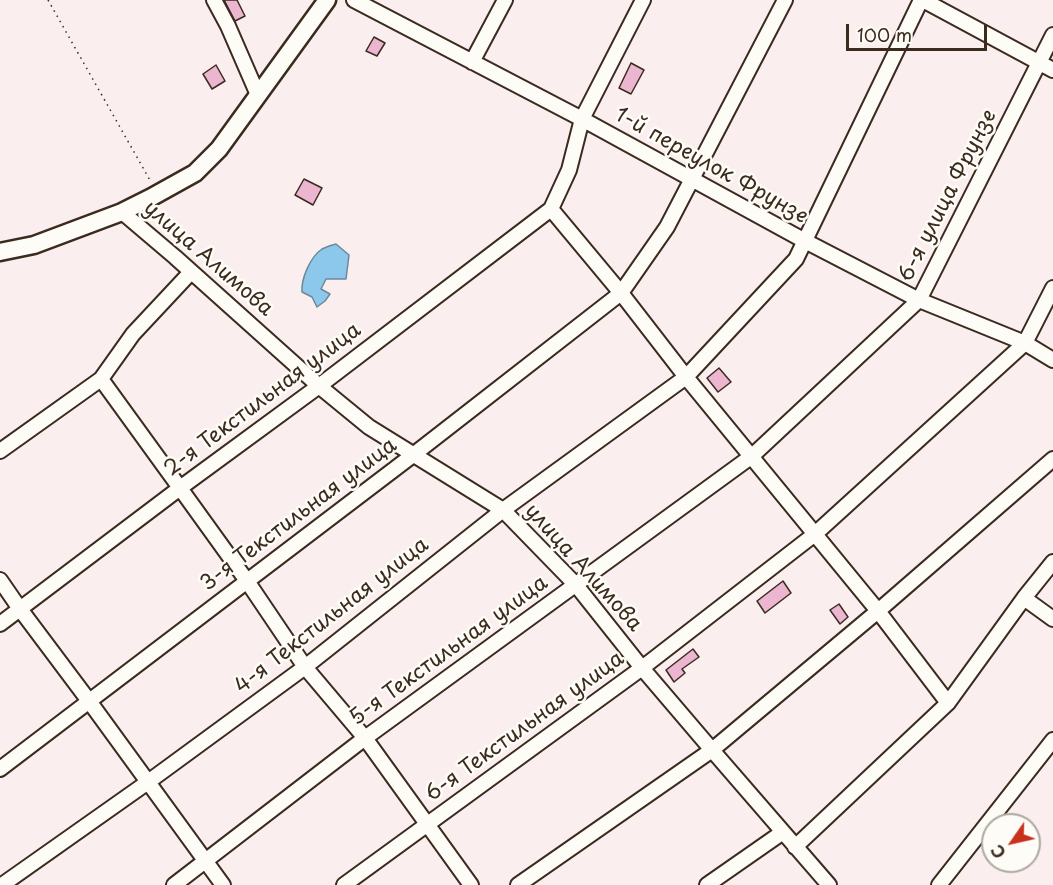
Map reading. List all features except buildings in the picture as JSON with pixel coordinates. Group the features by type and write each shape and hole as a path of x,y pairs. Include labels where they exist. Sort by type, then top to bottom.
{"main road":[{"path":"0,252 33,245 122,213 195,173 219,149 327,0"}],"street":[{"path":"214,0 258,95"},
{"name":"1-й переулок Фрунзе","path":"354,0 582,119 804,241 919,300 1025,343 1053,360"},
{"path":"472,62 505,0"},
{"path":"643,0 582,119 569,170 551,209 878,611 948,703"},
{"name":"3-я Текстильная улица","path":"0,769 413,455 621,293 667,227 785,0"},
{"path":"922,0 1053,70"},
{"name":"4-я Текстильная улица","path":"2,885 305,667 502,510 686,377 796,259 922,0"},
{"name":"6-я улица Фрунзе","path":"752,456 919,300 1053,35"},
{"name":"2-я Текстильная улица","path":"0,624 319,386 551,209"},
{"name":"улица Алимова","path":"122,213 319,386 369,426 502,510 576,585 642,668 829,885"},
{"path":"0,451 101,379 133,334 191,272"},
{"path":"1025,343 1053,288"},
{"name":"6-я Текстильная улица","path":"344,885 642,668 814,534 1025,343"},
{"path":"101,379 247,581 305,667 365,738 471,885"},
{"name":"5-я Текстильная улица","path":"174,885 365,738 752,456"},
{"path":"518,885 712,750 878,611 1053,459"},
{"path":"795,847 948,703 1053,562"},
{"path":"0,580 223,885"},
{"path":"1024,598 1053,619"},
{"path":"939,885 1053,740"},
{"path":"707,885 783,832"}],"path":[{"path":"48,0 158,194"}],"water":[{"path":"336,244 349,255 346,279 326,279 321,289 330,294 317,307 312,297 302,292 305,275 310,263 318,253"}]}
